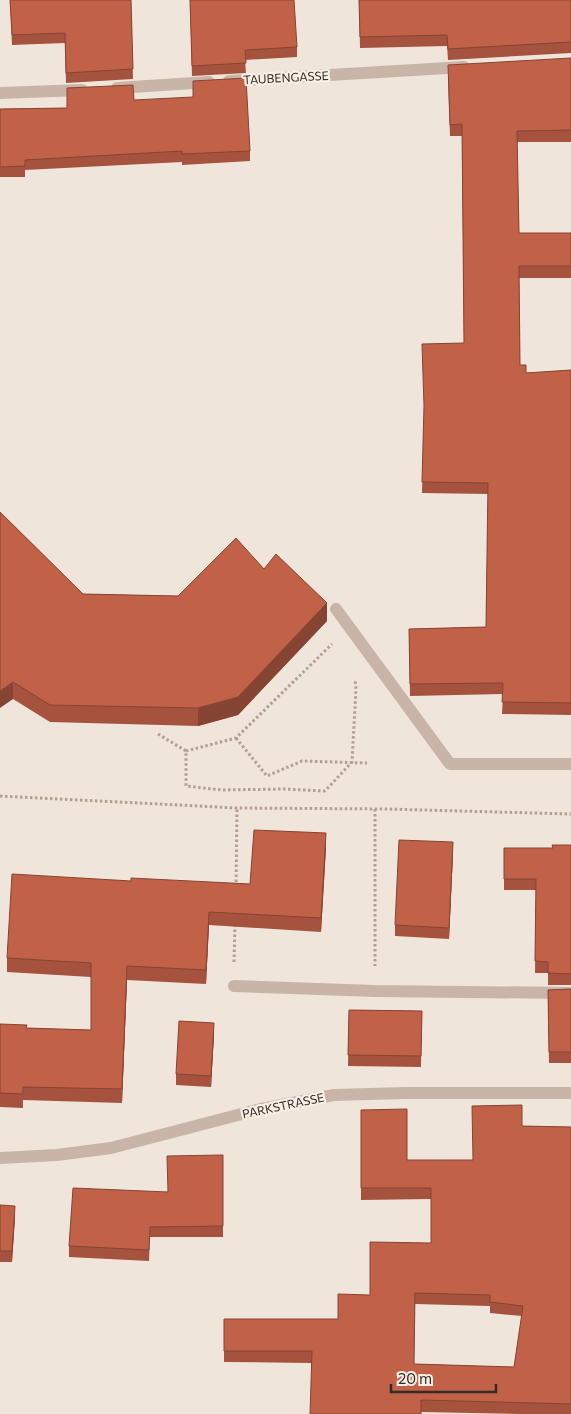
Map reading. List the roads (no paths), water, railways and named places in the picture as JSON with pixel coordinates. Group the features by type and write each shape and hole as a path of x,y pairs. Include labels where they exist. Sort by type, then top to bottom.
{"street":[{"name":"TAUBENGASSE","path":"0,93 474,66"},
{"path":"336,609 450,764 571,764"},
{"path":"234,986 571,993"},
{"name":"PARKSTRASSE","path":"0,1158 57,1155 111,1148 261,1108 334,1095 571,1093"}]}
